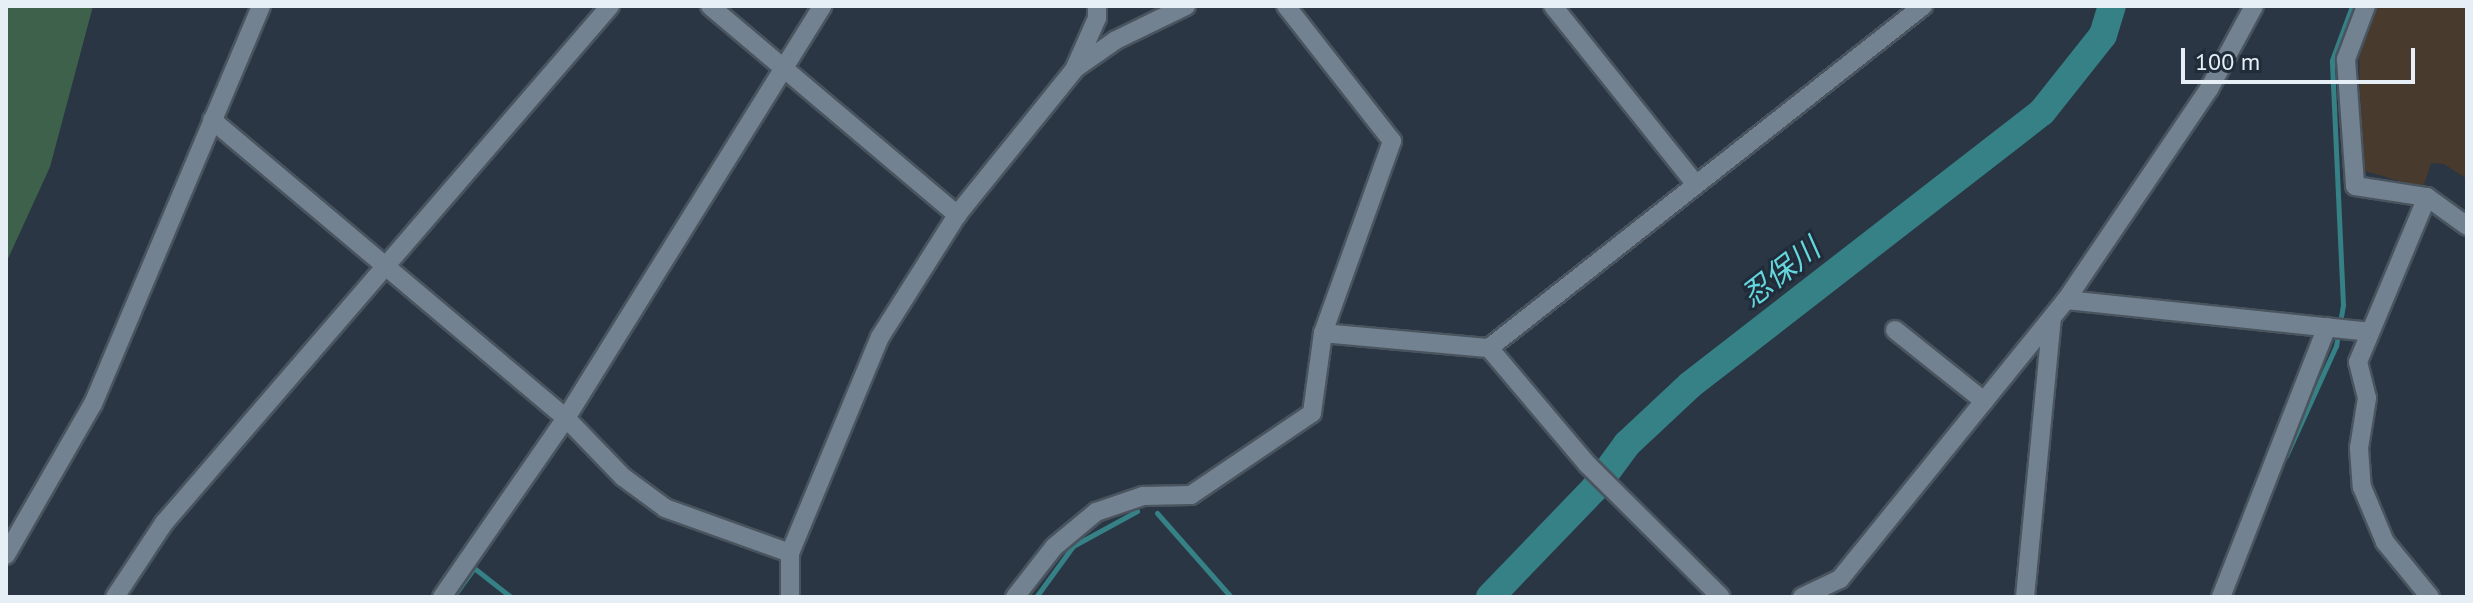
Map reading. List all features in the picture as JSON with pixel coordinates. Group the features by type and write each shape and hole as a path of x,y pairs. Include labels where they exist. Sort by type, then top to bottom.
{"street":[{"path":"6,555 95,401 261,6"},
{"path":"115,597 164,523 610,6"},
{"path":"710,6 957,215"},
{"path":"442,597 499,522 566,418 822,6"},
{"path":"790,597 790,553 880,337 957,215 1074,70 1097,18 1097,6"},
{"path":"1074,70 1116,40 1186,6"},
{"path":"1015,597 1054,547 1096,512 1143,496 1191,495 1312,413 1323,333 1392,141 1286,6"},
{"path":"1553,6 1694,182"},
{"path":"1323,333 1489,348 1694,182 1923,6"},
{"path":"1802,597 1840,579 2066,300 2209,89 2254,6"},
{"path":"2366,6 2346,59 2355,186 2427,197 2467,226"},
{"path":"212,120 566,418 623,477 665,508 790,553"},
{"path":"2427,197 2358,362 2367,398 2359,448 2362,487 2385,542 2430,597"},
{"path":"2066,300 2369,332"},
{"path":"2025,597 2052,318"},
{"path":"2221,597 2327,327"},
{"path":"1895,330 1984,401"},
{"path":"1489,348 1588,465 1721,597"}],"shaded area":[{"path":"2378,6 2467,6 2467,179 2444,164 2431,163 2423,188 2362,170 2359,57"}],"green space":[{"path":"6,6 93,6 50,167 6,263"}],"waterway":[{"name":"忍保川","path":"1490,597 1594,489 1627,444 1690,385 2042,112 2103,35 2112,6"},
{"path":"2286,456 2336,346 2343,305 2332,60 2352,6"},
{"path":"1036,597 1073,546 1137,511"},
{"path":"1157,513 1231,597"},
{"path":"453,597 474,568 511,597"}]}
